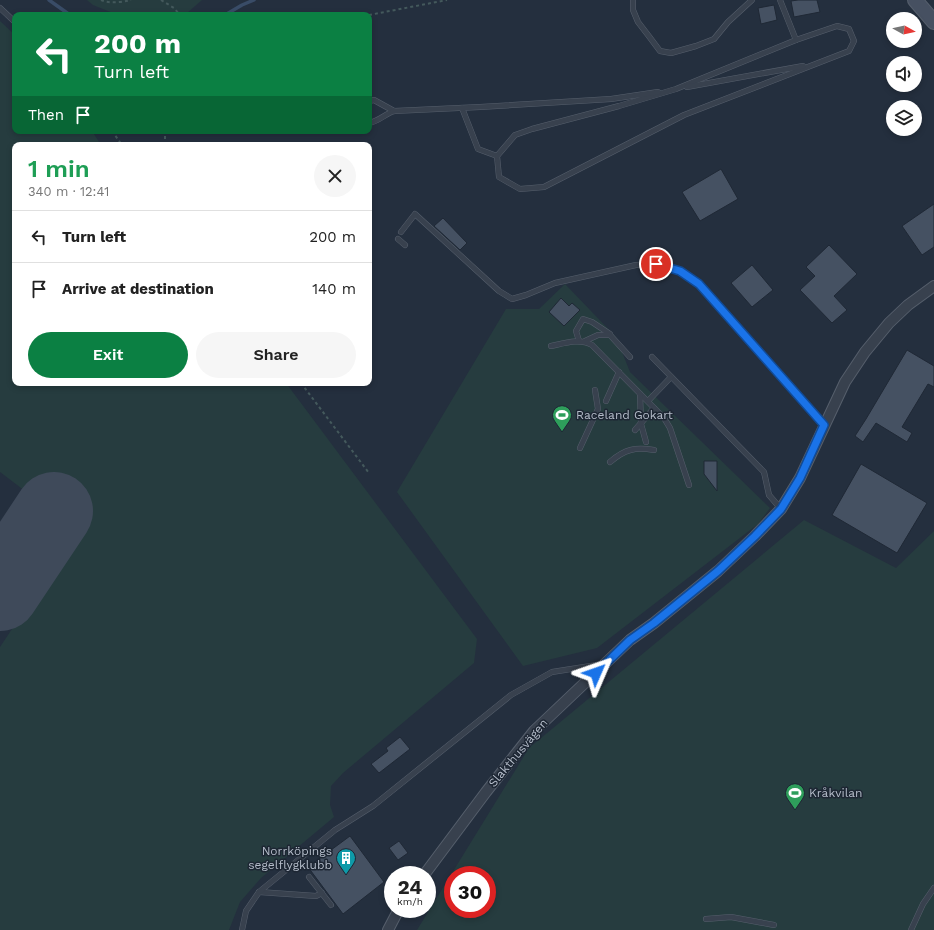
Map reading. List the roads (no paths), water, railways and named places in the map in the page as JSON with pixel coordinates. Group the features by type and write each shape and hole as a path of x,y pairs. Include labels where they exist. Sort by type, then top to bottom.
{"main road":[{"path":"915,0 934,21"},
{"path":"924,0 934,21"}],"street":[{"name":"Slakthusvägen","path":"431,866 534,731 630,640 654,623 718,571 781,509 800,478 845,382 865,352 889,323 908,305 934,286"},
{"path":"388,930 394,918"}],"lane":[{"path":"633,0 633,10 648,35 660,51 672,53 714,39 728,22 752,0"},
{"path":"780,0 796,40"},
{"path":"0,8 12,19"},
{"path":"837,26 848,29 854,41 849,51 684,114 544,187 520,189 499,177 497,156 515,135 676,89 796,40 837,26"},
{"path":"372,100 394,110 462,108 611,99 816,64"},
{"path":"462,108 478,149 497,156"},
{"path":"372,123 377,122 386,114 394,110"},
{"path":"401,232 415,214 499,291 512,299 526,296 555,283 636,265 656,264 680,271 699,284 824,425"},
{"path":"398,239 405,245"},
{"path":"579,341 576,331 583,319 592,322 610,335 630,357"},
{"path":"551,346 585,341 598,335 610,335"},
{"path":"585,341 592,345 664,418 670,428 689,485"},
{"path":"652,357 764,472 769,495 781,509"},
{"path":"606,401 619,372"},
{"path":"648,401 671,377"},
{"path":"580,448 598,409 595,390"},
{"path":"640,394 641,424 646,442"},
{"path":"635,430 654,408"},
{"path":"610,462 619,454 638,448 654,450"},
{"path":"242,930 246,911 259,892 335,830 374,806 511,694 552,672 606,663"},
{"path":"309,877 331,905"},
{"path":"911,930 923,904 934,888"},
{"path":"259,892 316,896 322,893"},
{"path":"706,919 731,917 774,925"}],"waterway":[{"path":"49,0 66,12"},
{"path":"230,12 254,0"}],"place":[{"name":"Raceland Gokart","path":"562,432"},
{"name":"Kråkvilan","path":"795,810"},
{"name":"Norrköpings segelflygklubb","path":"346,875"}]}
